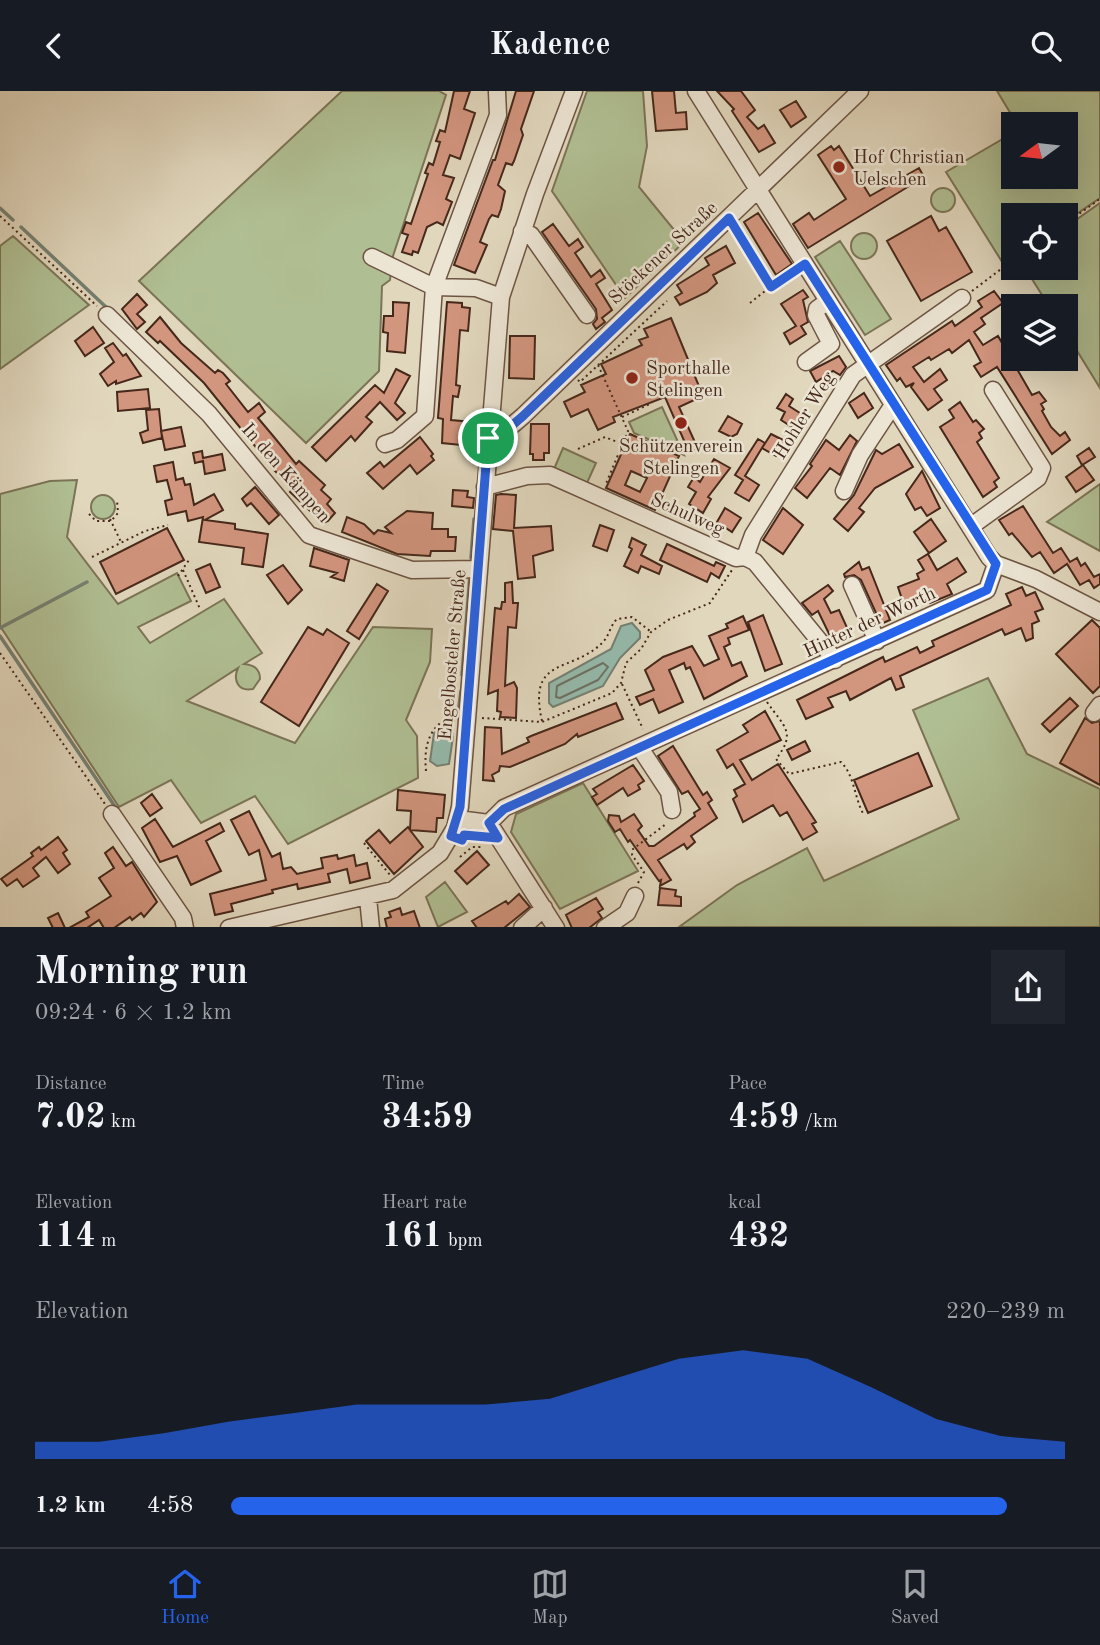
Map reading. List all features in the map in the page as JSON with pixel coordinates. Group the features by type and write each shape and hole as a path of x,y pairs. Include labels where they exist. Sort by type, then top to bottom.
{"street":[{"name":"Engelbosteler Straße","path":"229,927 368,898 399,887 457,838 501,297 522,231 574,91"},
{"path":"696,91 867,365 996,564 1036,579 1100,612"},
{"name":"Stöckener Straße","path":"488,438 509,428 860,91"},
{"path":"385,444 397,440 425,417 434,287 498,115 497,92"},
{"path":"522,231 530,235 587,315"},
{"path":"372,257 434,287 476,288 501,297"},
{"name":"Hohler Weg","path":"741,557 853,375 962,298"},
{"path":"806,362 831,344 816,315 817,309 828,301"},
{"name":"In den Kämpen","path":"107,315 200,404 309,535 412,570 479,569"},
{"path":"970,527 1038,478 1042,468 993,390"},
{"path":"844,491 860,455 893,405"},
{"name":"Schulweg","path":"485,487 542,473 755,562 835,660"},
{"name":"Hinter der Worth","path":"489,823 504,809 987,590 996,564"},
{"path":"852,585 877,641"},
{"path":"644,746 669,792 672,810"},
{"path":"112,814 183,918 185,927"},
{"path":"458,819 489,823 556,927"},
{"path":"605,927 627,913 635,896"},
{"path":"368,898 372,927"},
{"path":"522,927 544,908"}],"path":[{"path":"1078,215 1100,199"},
{"path":"0,216 107,315"},
{"path":"729,218 771,287"},
{"path":"750,303 805,264"},
{"path":"962,298 1001,269"},
{"path":"570,369 580,382 667,301"},
{"path":"598,365 628,431 600,497"},
{"path":"611,394 617,391"},
{"path":"622,417 652,403"},
{"path":"578,449 605,437 623,445"},
{"path":"89,514 99,522 110,520 118,513 117,500"},
{"path":"110,520 122,543"},
{"path":"92,557 145,531 168,525"},
{"path":"644,746 621,683 625,663 641,649 651,632 668,620 710,603 724,586 741,557"},
{"path":"178,576 189,560"},
{"path":"183,570 200,609"},
{"path":"542,722 540,685 547,674 599,645 617,619 632,617 651,632"},
{"path":"0,653 112,814"},
{"path":"426,771 424,757 434,727 444,720 542,722 612,692 621,683"},
{"path":"761,693 789,734 789,742 776,759 789,774 841,762 848,769 855,800 864,815"},
{"path":"635,896 644,873 632,855 633,849 665,827 672,810"},
{"path":"483,847 461,844 457,838 464,835 498,838"},
{"path":"365,843 399,887"},
{"path":"460,857 472,847"}],"shaded area":[{"path":"342,91 439,91 446,95 393,256 390,280 382,286 379,371 306,443 139,281"},
{"path":"587,91 643,91 647,146 639,187 684,242 625,298 552,191"},
{"path":"997,91 1100,91 1100,198 1078,213 1078,203 1001,203 1001,260 946,172 1001,140 1001,189 1078,189 1078,112 1010,112"},
{"path":"943,188 954,195 955,200 948,211 943,212 932,205 931,200 938,189"},
{"path":"1100,203 1100,388 1078,352 1078,294 1041,294 1033,280 1078,280 1078,219"},
{"path":"864,233 873,237 877,246 873,255 864,259 855,255 851,246 855,237"},
{"path":"13,236 89,305 0,369 0,246"},
{"path":"840,241 891,319 865,335 815,257"},
{"path":"662,407 684,455 634,433 629,422"},
{"path":"563,448 596,463 587,483 554,469"},
{"path":"77,480 67,537 118,604 177,573 191,601 138,627 150,643 224,599 262,653 244,664 253,666 259,672 260,679 253,689 240,687 236,676 238,668 187,701 295,743 373,627 432,629 430,662 406,720 417,736 418,778 288,844 255,796 201,823 171,780 119,807 0,626 0,494 50,481"},
{"path":"1100,484 1100,551 1047,522"},
{"path":"103,495 112,498 115,507 112,516 103,519 94,516 91,507 94,498"},
{"path":"988,678 1027,754 1100,789 1100,927 679,927 737,885 807,848 824,881 959,819 913,710"},
{"path":"583,783 638,871 560,909 511,832 516,814"},
{"path":"445,882 467,912 438,927 426,897"}],"water":[{"path":"632,623 640,632 640,638 620,658 603,686 553,707 549,703 549,683 611,649 621,626"},
{"path":"444,727 452,728 449,764 437,766 430,761 434,733"}],"building":[{"path":"454,91 470,91 464,109 475,113 460,159 450,155 443,175 454,178 446,199 452,202 443,225 437,222 427,227 418,253 413,251 412,255 402,252 408,235 402,233 406,222 411,224 428,174 425,173 429,163 433,165 440,142 436,141 440,130 445,132"},
{"path":"516,91 534,91 514,161 512,165 506,163 498,185 505,191 501,209 498,217 492,215 489,219 480,242 487,245 475,273 454,265 495,160"},
{"path":"652,91 674,91 676,113 686,112 687,129 656,131"},
{"path":"717,91 741,91 755,110 747,117 758,129 764,125 775,143 759,152 732,111 734,109"},
{"path":"796,101 806,117 791,127 780,110"},
{"path":"831,146 834,150 839,146 870,196 919,168 924,177 808,248 793,224 809,213 814,220 846,199 818,155"},
{"path":"758,213 792,264 776,275 744,222"},
{"path":"931,216 939,231 946,227 972,272 921,301 887,241"},
{"path":"553,224 569,246 578,239 583,247 575,253 591,277 600,270 605,278 596,284 612,310 602,318 605,322 596,329 593,324 597,319 596,309 542,232"},
{"path":"726,246 735,263 713,275 717,283 707,292 680,305 675,297 682,293 677,285 709,265 705,258"},
{"path":"803,290 808,297 803,300 808,322 801,326 806,334 790,344 784,333 796,326 781,304"},
{"path":"994,291 1001,304 981,318 985,324 974,332 983,345 998,336 1001,341 1001,371 1018,371 1032,395 1039,392 1046,401 1041,404 1044,409 1042,411 1051,427 1060,436 1065,432 1070,440 1052,454 997,367 981,377 974,366 981,362 969,340 952,353 949,349 913,367 924,382 940,369 947,380 934,389 942,400 928,410 911,387 914,383 906,387 900,378 897,381 886,365 952,321 955,326 982,307 978,301"},
{"path":"137,294 147,305 137,314 145,322 137,329 122,309"},
{"path":"393,302 409,303 405,353 387,351 388,333 383,332 384,316 393,316"},
{"path":"447,302 462,303 462,307 470,308 468,331 460,330 456,385 460,386 458,397 453,396 451,420 472,422 471,431 477,431 476,439 462,438 461,445 442,443 443,419 438,418"},
{"path":"160,317 181,343 215,373 218,370 223,373 230,381 226,384 248,412 259,403 265,412 258,418 296,464 299,461 325,485 321,490 331,499 327,504 335,513 328,521 323,523 290,492 293,488 275,471 204,383 160,341 158,343 146,332"},
{"path":"671,318 703,396 679,407 698,449 689,452 665,397 613,417 615,422 598,430 588,409 571,417 564,402 585,392 581,385 606,374 601,364 642,345 639,340 648,337 644,329"},
{"path":"93,327 104,343 85,356 75,341"},
{"path":"510,336 535,336 534,379 509,378"},
{"path":"113,343 123,356 126,354 141,376 116,384 116,381 108,386 100,374 114,362 105,348"},
{"path":"839,356 846,367 840,375 833,371 816,382 810,371"},
{"path":"396,369 410,376 395,403 405,413 397,420 380,402 366,417 372,422 355,441 351,436 326,461 312,447 375,385 384,393"},
{"path":"148,389 150,408 118,411 117,392"},
{"path":"864,393 873,408 858,418 849,403"},
{"path":"786,394 793,399 789,406 803,415 795,429 781,420 785,412 777,408"},
{"path":"960,402 973,422 976,420 984,429 979,433 982,438 977,442 999,478 994,482 997,487 983,497 940,427 954,418 949,410"},
{"path":"159,409 162,438 143,443 140,433 148,430 146,410"},
{"path":"728,416 742,424 737,434 731,437 719,431"},
{"path":"531,424 549,424 549,453 544,453 544,460 533,460 533,454 530,454"},
{"path":"181,427 185,446 165,450 161,431"},
{"path":"630,434 679,456 655,510 606,488","holes":["631,471 647,478 640,492 625,485"]},
{"path":"771,434 785,441 776,456 762,448"},
{"path":"850,435 857,441 840,475 830,468 807,498 795,488 812,466 810,464 826,440 839,450"},
{"path":"420,437 433,454 431,456 434,460 417,474 410,465 383,489 367,473 380,462 384,467"},
{"path":"758,439 765,443 745,476 759,485 749,501 735,493 743,480 735,475"},
{"path":"899,444 913,467 875,488 859,508 864,512 848,531 834,519 854,495 876,450 882,454"},
{"path":"1089,448 1095,457 1082,465 1077,456"},
{"path":"202,451 203,458 222,454 225,470 205,474 203,461 195,463 193,453"},
{"path":"714,459 730,468 708,497 711,499 703,513 689,504 696,492 688,487 694,477 700,482"},
{"path":"173,462 176,480 183,478 185,485 190,484 194,505 214,494 223,510 205,520 235,524 235,529 268,534 263,567 242,564 244,548 199,542 203,517 188,521 186,511 168,515 165,501 172,499 167,480 157,482 154,466"},
{"path":"1083,465 1094,480 1076,492 1066,477"},
{"path":"922,471 940,508 927,516 921,507 915,510 906,494"},
{"path":"255,487 279,515 269,524 251,503 247,506 242,499"},
{"path":"453,490 468,491 467,497 474,498 473,508 452,506"},
{"path":"496,495 516,495 514,528 551,526 553,550 533,556 535,577 518,579 513,531 493,529"},
{"path":"1023,506 1053,553 1061,548 1070,562 1077,558 1081,566 1085,563 1094,577 1100,574 1100,584 1094,588 1089,580 1080,585 1067,564 1054,573 1040,552 1032,557 1012,533 1009,535 999,520"},
{"path":"725,508 741,518 732,532 717,522"},
{"path":"783,508 803,525 783,554 763,540"},
{"path":"407,511 433,513 432,529 448,529 448,537 456,537 455,551 431,551 430,556 397,554 342,532 347,517 364,524 374,534 378,530 391,533 385,527"},
{"path":"931,519 946,541 929,553 914,532"},
{"path":"600,525 614,530 607,551 593,546"},
{"path":"167,528 184,560 116,594 100,562"},
{"path":"632,538 646,545 641,555 662,566 659,574 641,566 638,573 624,566 632,549 629,547"},
{"path":"667,544 714,566 716,562 725,566 719,578 711,573 707,582 660,560"},
{"path":"314,548 349,560 344,581 331,577 337,573 310,566"},
{"path":"928,554 937,570 957,558 966,572 947,584 952,594 930,603 928,597 904,605 898,587 919,579 917,574 924,570 918,560"},
{"path":"859,562 862,570 869,567 890,620 881,624 861,580 854,575 845,577 844,574"},
{"path":"210,564 220,587 206,593 196,570"},
{"path":"283,565 302,590 288,604 267,575"},
{"path":"512,582 513,603 518,603 516,628 508,627 505,686 514,682 517,688 516,718 500,717 501,712 497,711 498,690 488,694 495,608 501,609 502,602 505,602 505,583"},
{"path":"377,584 388,591 359,639 347,631"},
{"path":"828,585 833,591 824,599 831,613 839,610 849,632 832,640 818,611 812,615 802,603"},
{"path":"1022,587 1026,596 1035,592 1043,609 1035,612 1039,621 1032,624 1033,638 1026,641 1021,628 1005,635 1002,629 900,676 904,687 896,690 891,678 850,700 846,691 828,698 833,707 806,719 797,700 883,657 885,662 917,647 920,653 934,646 932,641 1011,605 1006,594"},
{"path":"763,615 782,664 765,671 748,622"},
{"path":"743,616 749,630 728,638 730,644 724,647 732,666 741,662 747,676 704,699 690,667 686,669 684,663 669,670 683,702 659,713 653,699 640,705 636,697 654,690 645,670 663,657 692,646 704,666 719,659 709,636 728,628 726,624"},
{"path":"1092,620 1100,628 1100,686 1093,693 1056,654"},
{"path":"308,627 323,635 327,629 349,643 299,726 261,702"},
{"path":"1070,698 1078,706 1050,732 1042,724"},
{"path":"616,703 623,719 578,737 577,734 565,744 510,767 500,766 499,771 492,775 494,781 483,780 485,727 501,728 502,754 529,742 527,738 531,736"},
{"path":"765,711 781,740 740,760 752,780 778,764 816,822 812,824 817,832 803,840 787,812 780,816 773,805 743,822 733,799 737,796 734,790 745,784 733,764 727,768 717,750 748,732 743,725"},
{"path":"1085,718 1092,723 1100,721 1100,785 1060,763"},
{"path":"805,741 810,751 792,760 787,750"},
{"path":"673,746 703,795 707,792 712,800 708,803 717,818 691,836 695,842 687,849 684,844 658,860 671,880 660,886 661,880 659,881 630,840 628,842 620,829 615,832 608,821 609,815 619,816 621,822 634,814 642,826 638,830 649,846 654,846 695,816 694,813 700,809 688,791 682,794 658,756"},
{"path":"918,753 932,786 868,813 854,780"},
{"path":"633,765 644,781 638,785 640,789 628,796 623,788 597,805 592,797 597,794 593,789"},
{"path":"398,790 445,795 443,818 437,818 436,832 410,830 411,811 397,810"},
{"path":"152,794 162,808 150,816 141,803"},
{"path":"249,811 272,857 280,853 283,869 291,867 297,874 323,868 321,858 337,855 338,859 354,855 356,866 367,863 370,878 350,883 347,869 328,874 330,882 298,889 297,884 272,890 273,893 231,904 233,911 215,915 210,894 266,880 259,850 249,855 231,820"},
{"path":"155,819 173,847 220,823 224,831 206,841 221,871 191,885 177,856 160,862 142,828"},
{"path":"408,827 423,847 394,874 366,841 379,830 390,843"},
{"path":"58,837 67,850 63,853 70,864 58,873 46,857 33,868 39,876 23,887 17,879 7,886 1,879 33,856 31,853 39,847 41,850"},
{"path":"113,847 126,866 132,862 157,902 144,917 141,913 115,927 103,927 99,920 88,927 71,927 89,917 86,912 111,896 99,878 114,868 105,853"},
{"path":"477,851 489,865 467,884 455,871"},
{"path":"660,888 676,890 675,896 681,897 681,906 658,905"},
{"path":"519,894 530,907 505,927 476,927 472,921 506,901 508,904"},
{"path":"596,898 603,909 598,912 602,918 590,927 572,927 566,915"},
{"path":"400,908 402,915 414,911 420,927 387,927 385,919 391,917 389,912"},
{"path":"58,913 65,927 52,927 48,918"}],"waterway":[{"path":"0,208 13,220"},
{"path":"21,227 107,308"},
{"path":"471,558 474,519"},
{"path":"462,675 470,575"},
{"path":"0,628 87,582"},
{"path":"0,636 116,808"},
{"path":"458,714 461,691"}],"place":[{"name":"Hof Christian Uelschen","path":"839,167"},
{"name":"Sporthalle Stelingen","path":"632,378"},
{"name":"Schützenverein Stelingen","path":"681,423"}],"route":[{"path":"729,218 771,287 805,264 989,557 996,564 987,590 504,809 489,823 498,838 464,835 462,840 451,836 460,807 488,438 509,428 523,416 729,218"}]}
